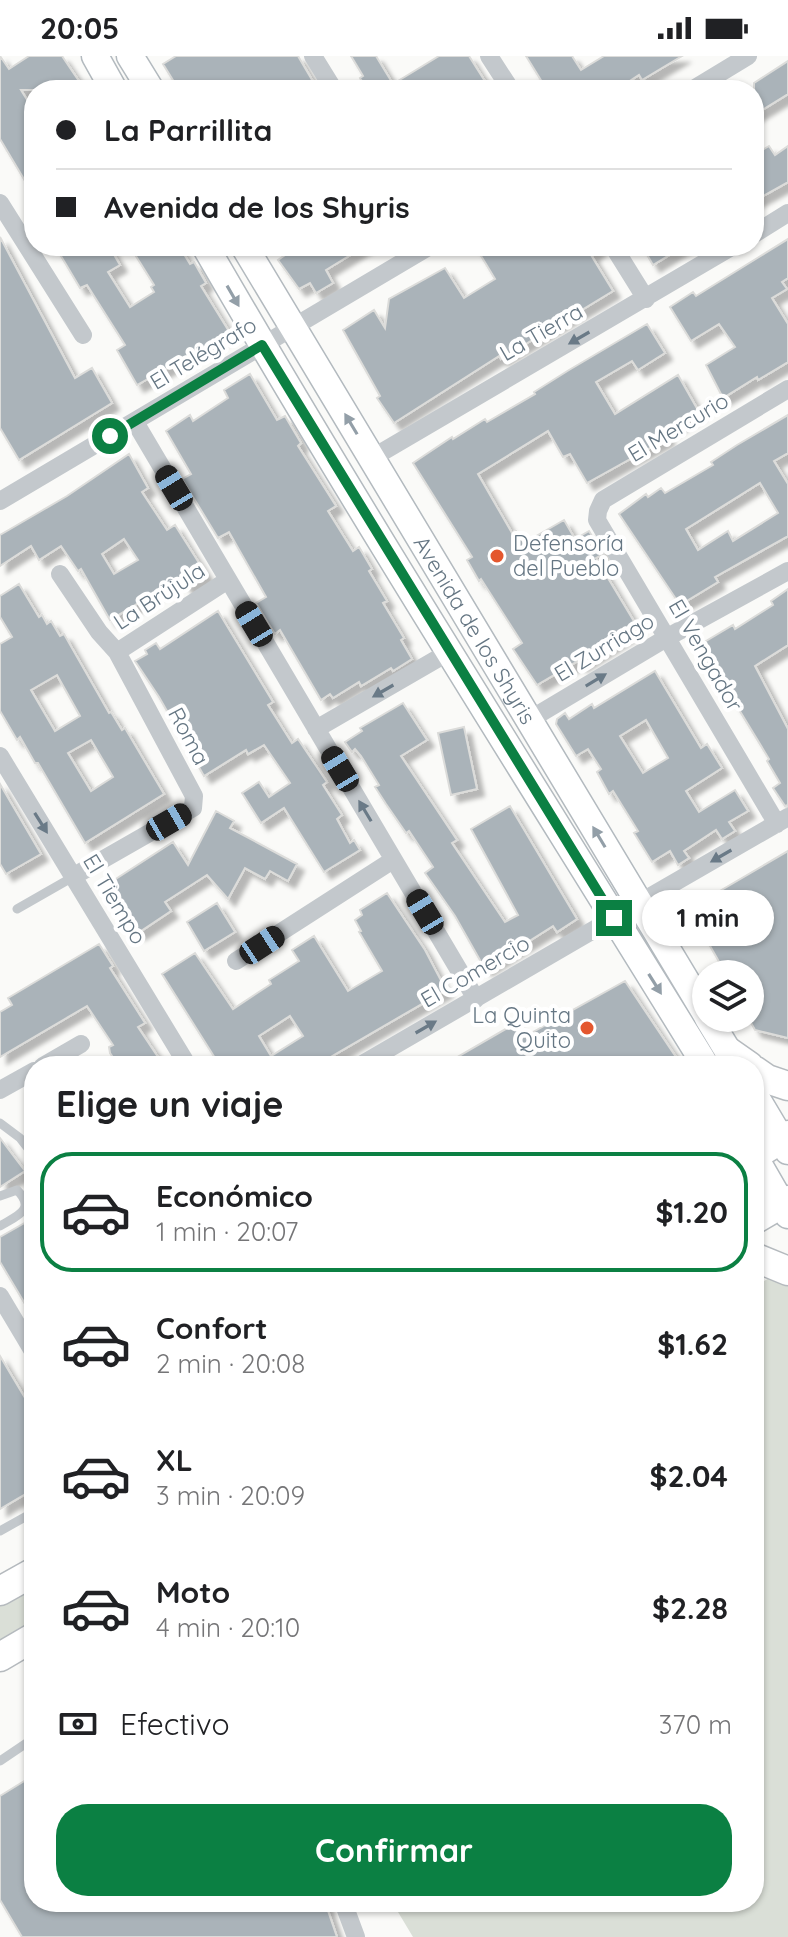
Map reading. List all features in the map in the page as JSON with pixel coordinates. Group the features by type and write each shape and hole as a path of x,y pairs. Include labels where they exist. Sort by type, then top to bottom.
{"main road":[{"path":"95,56 108,80"},
{"path":"130,56 145,80"},
{"name":"Avenida de los Shyris","path":"211,256 449,652 614,918 724,1056"},
{"name":"Avenida de los Shyris","path":"250,256 692,991"},
{"name":"Avenida de los Shyris","path":"715,1032 727,1056"},
{"path":"764,1077 788,1086"},
{"path":"764,1109 786,1141 764,1151"},
{"path":"764,1172 786,1207 764,1216"},
{"path":"764,1261 788,1271"},
{"path":"0,1591 24,1578"},
{"path":"0,1657 24,1643"}],"street":[{"path":"313,56 328,80"},
{"path":"489,56 505,80"},
{"path":"708,80 748,56"},
{"path":"0,203 24,241"},
{"path":"764,228 788,213"},
{"path":"33,256 83,335"},
{"name":"El Telégrafo","path":"4,491 135,422 413,256"},
{"path":"619,256 646,299"},
{"name":"La Tierra","path":"372,458 717,256"},
{"name":"El Mercurio","path":"598,511 603,500 788,389"},
{"path":"135,422 476,999"},
{"name":"El Vengador","path":"598,511 597,520 782,820"},
{"name":"El Zurriago","path":"529,720 668,637 788,571"},
{"name":"Roma","path":"60,574 99,632 117,652 195,802 193,808 74,876"},
{"name":"La Brújula","path":"117,652 228,580"},
{"path":"316,729 449,652"},
{"name":"El Tiempo","path":"0,756 182,1056"},
{"path":"639,903 782,820"},
{"path":"236,961 393,860"},
{"name":"El Comercio","path":"376,1056 614,918"},
{"path":"69,1056 81,1044"},
{"path":"0,1090 24,1077"},
{"path":"0,1296 24,1336"},
{"path":"347,1912 356,1937"}],"lane":[{"path":"17,909 74,876"},
{"path":"0,1123 24,1143"},
{"path":"0,1196 17,1190 24,1199"},
{"path":"0,1226 24,1209"},
{"path":"0,1531 24,1518"},
{"path":"0,1761 24,1745"}],"shaded area":[{"path":"779,1272 788,1279 788,1937 413,1937 398,1912 764,1912 764,1281"},
{"path":"24,1590 24,1630 0,1644 0,1604"}],"building":[{"path":"0,56 9,69 29,56 62,56 78,80 24,80 24,90 21,90 24,95 24,179 0,139"},
{"path":"176,56 298,56 312,80 173,80 163,64"},
{"path":"351,56 376,56 391,80 361,80 363,76"},
{"path":"439,56 469,56 484,80 400,80"},
{"path":"526,56 572,56 581,70 604,56 682,56 642,80 639,75 631,80 541,80"},
{"path":"788,61 788,94 764,109 764,80 759,80"},
{"path":"769,146 775,155 788,146 788,182 764,195 764,149"},
{"path":"0,237 75,378 92,368 112,403 19,460 0,428"},
{"path":"788,239 788,278 782,282 787,289 772,298 788,324 788,362 723,398 706,365 735,347 719,324 691,341 670,307 693,292 696,296"},
{"path":"61,256 115,256 120,265 108,272 130,307 154,292 151,287 154,285 136,256 185,256 190,264 194,262 206,283 201,286 230,333 137,385 117,350 125,345 87,285 80,288"},
{"path":"284,256 349,256 326,270 333,283 316,293 310,283 299,289 278,260"},
{"path":"481,256 592,256 613,291 501,359 499,356 394,423 377,398 380,396 343,330 374,310 385,328 389,299 445,268 464,298 495,279"},
{"path":"648,256 668,256 653,265"},
{"path":"647,324 665,353 638,370 632,361 596,382 615,414 678,375 699,412 665,433 668,438 587,483 570,454 563,457 548,431 478,474 512,533 516,531 524,543 564,520 575,539 589,531 603,554 596,558 638,628 580,665 578,661 537,685 513,649 522,643 481,579 479,581 467,560 472,557 413,463 452,437 485,419 487,422 535,394"},
{"path":"250,374 277,420 285,416 301,443 298,446 336,506 328,511 353,551 359,547 372,569 369,571 387,601 383,603 404,638 401,640 412,659 361,686 359,682 333,698 330,694 321,700 280,630 275,634 268,623 256,603 266,597 229,532 218,538 182,479 191,474 166,431 190,415 193,421 228,398 224,390"},
{"path":"788,415 788,453 774,461 788,484 788,536 715,577 718,582 680,605 619,514 646,494 648,497 661,488 665,493 713,465 711,462","holes":["760,483 778,513 733,541 728,531 698,550 686,529"]},
{"path":"129,454 148,488 142,492 167,530 175,525 206,574 187,588 180,578 110,620 81,569 78,571 61,546 39,560 31,546 0,566 0,535 67,496","holes":["124,539 138,560 114,574 102,554"]},
{"path":"19,584 39,617 42,615 47,624 51,621 60,636 64,634 109,713 122,730 125,728 164,794 85,843 38,763 35,763 20,737 17,740 0,711 0,644 12,637 0,617 0,596","holes":["57,675 80,716 55,731 31,690","91,740 113,777 91,791 68,753"]},
{"path":"788,589 788,645 755,666 788,729 788,805 785,806 773,788 780,783 767,761 769,759 716,672 713,674 696,647 733,625 735,629 773,605 771,601"},
{"path":"218,611 273,702 268,705 292,743 298,739 327,782 323,785 342,815 337,819 350,843 354,840 360,850 324,872 284,808 261,823 242,793 259,782 269,797 290,783 264,745 248,754 246,750 204,776 135,661 147,654 145,650 156,643 160,649"},
{"path":"655,671 701,748 707,744 722,768 686,791 699,812 735,790 748,811 729,822 735,831 722,839 716,830 684,851 689,858 678,865 670,851 652,862 634,833 638,831 613,791 609,794 597,772 601,769 588,749 576,756 556,724 565,713 569,719 592,704 594,708","holes":["646,720 668,758 643,773 620,736"]},
{"path":"403,703 427,740 401,756 457,840 452,843 505,922 518,915 471,829 510,806 577,919 557,932 553,926 485,969 455,916 425,873 433,867 386,804 375,787 379,785 361,756 355,749 352,752 345,742 362,731 360,728"},
{"path":"464,727 477,789 451,795 438,733"},
{"path":"0,784 41,854 6,874 0,864"},
{"path":"216,811 234,821 230,828 297,864 288,881 270,871 265,879 245,868 228,899 207,875 165,902 171,911 138,933 108,884 173,842 188,865"},
{"path":"788,851 788,1038 763,1032 764,960 718,960 689,909"},
{"path":"387,893 425,950 446,990 332,1056 271,1056 214,1056 162,974 195,953 233,1009 299,961 292,950 314,936 348,991 382,971 359,932 355,920 362,915 360,910","holes":["290,1016 303,1036 271,1056 259,1036"]},
{"path":"217,903 235,932 204,951 187,922"},
{"path":"99,944 113,966 110,968 145,1023 138,1027 157,1056 112,1056 109,1047 113,1045 87,1006 0,1057 0,1012 12,1005 8,998"},
{"name":"La Quinta Quito","path":"625,981 675,1056 459,1056 516,1023 524,1037"},
{"path":"0,1138 24,1172 0,1187"},
{"path":"24,1223 24,1302 0,1262 0,1237"},
{"path":"0,1356 24,1396 24,1495 0,1509"},
{"path":"24,1781 24,1912 328,1912 337,1937 22,1937 0,1900 0,1796"}],"place":[{"name":"Defensoría del Pueblo","path":"497,556"},
{"name":"La Quinta Quito","path":"587,1028"}],"route":[{"path":"110,436 262,345 614,918"}]}
